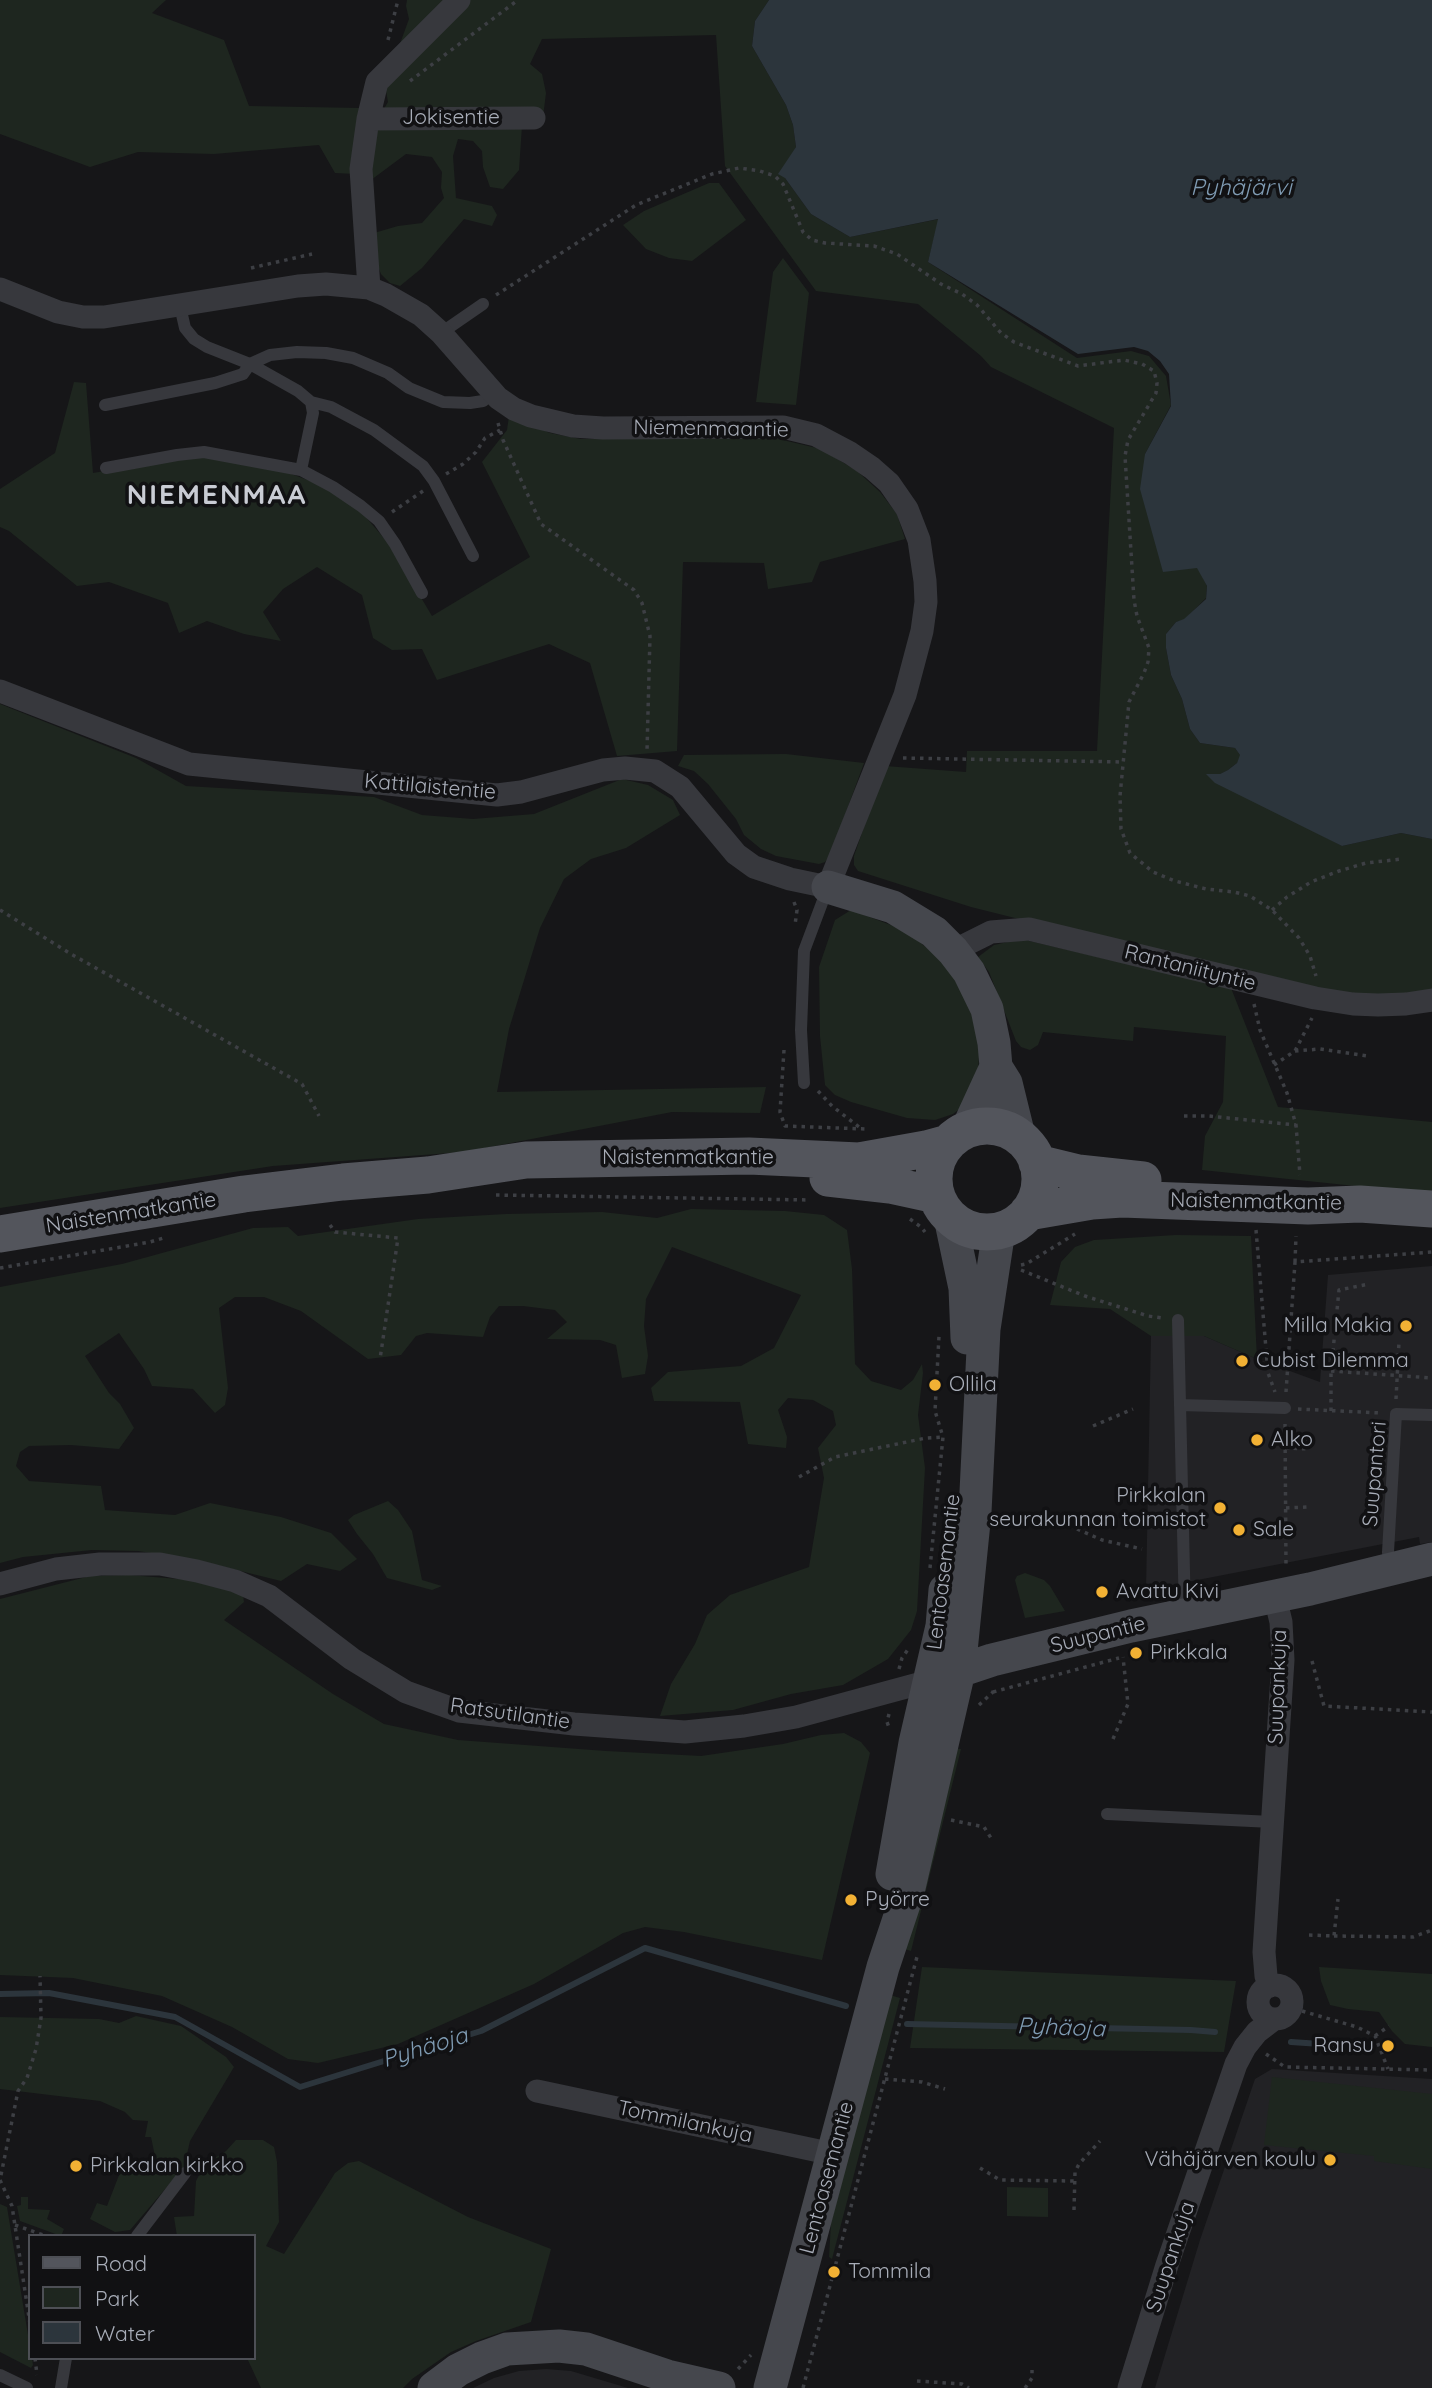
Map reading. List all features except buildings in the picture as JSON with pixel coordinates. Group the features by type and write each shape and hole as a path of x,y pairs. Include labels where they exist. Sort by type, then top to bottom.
{"main road":[{"path":"828,887 893,907 934,932 969,972 987,1009 996,1067 1006,1083 1039,1189 1013,1221 990,1232 973,1230 938,1215 935,1169 942,1151 957,1136 996,1067"},
{"path":"957,1136 992,1126 1028,1149"},
{"name":"Naistenmatkantie","path":"0,1234 244,1194 428,1175 526,1160 748,1156 859,1161 926,1149 957,1136"},
{"name":"Naistenmatkantie","path":"1028,1149 1097,1175 1307,1194 1360,1204"},
{"name":"Naistenmatkantie","path":"428,1175 484,1178 714,1175 820,1178 890,1185 938,1215"},
{"name":"Naistenmatkantie","path":"1013,1221 1092,1201 1122,1199 1308,1206 1360,1204 1432,1209"},
{"name":"Lentoasemantie","path":"938,1215 961,1263 968,1330 942,1626 944,1676"},
{"name":"Lentoasemantie","path":"770,2388 883,1967 908,1892 975,1512 984,1329 1013,1221"},
{"name":"Suupantie","path":"944,1676 992,1660 1185,1614 1281,1585 1390,1569 1432,1559"},
{"path":"434,2388 458,2370 495,2353 532,2346 586,2349 667,2375 719,2388"}],"street":[{"path":"369,288 361,169 377,82 459,0"},
{"name":"Jokisentie","path":"370,112 534,118"},
{"name":"Niemenmaantie","path":"0,289 58,312 83,317 104,317 298,286 326,284 369,288 421,315 440,333 490,402 573,426 783,427 816,435 850,453 889,483 907,509 918,532 926,602 922,631 905,695 828,887"},
{"name":"Kattilaistentie","path":"0,691 190,764 497,795 521,792 603,770 625,768 655,771 680,787 736,854 754,867 790,879 828,887"},
{"name":"Rantaniityntie","path":"953,951 991,932 1029,929 1315,998 1353,1004 1406,1004 1432,1000"},
{"name":"Ratsutilantie","path":"0,1584 56,1569 100,1564 160,1564 197,1571 235,1581 269,1596 352,1660 407,1692 458,1711 548,1721 685,1732 709,1730 796,1717 944,1676"},
{"name":"Suupankuja","path":"1129,2388 1175,2239 1236,2064 1245,2046 1257,2032 1274,2019 1288,2013 1292,2003 1286,1989 1270,1986 1265,1976 1264,1952 1283,1660 1281,1585"},
{"name":"Tommilankuja","path":"537,2091 833,2154"}],"lane":[{"path":"440,333 483,304"},
{"path":"180,306 185,328 194,339 250,364 298,391 311,402 331,407 374,430 423,466 434,481 473,556"},
{"path":"105,405 215,383 243,374 250,364 270,355 297,352 353,358 443,402 490,402"},
{"path":"301,470 313,413 311,402"},
{"path":"106,468 204,452 301,470 333,487 379,522 395,544 422,593"},
{"path":"804,1083 801,1030 804,951 828,887"},
{"path":"1178,1320 1185,1614"},
{"path":"1180,1405 1285,1408"},
{"name":"Suupantori","path":"1390,1569 1388,1552 1396,1414 1432,1415"},
{"path":"1107,1815 1272,1822"},
{"path":"139,2234 185,2173"},
{"path":"61,2388 66,2360"},
{"path":"0,2375 27,2388"}],"path":[{"path":"370,112 518,0"},
{"path":"483,304 636,205 712,174 739,168 775,176 783,184 803,232 813,240 874,246 897,254 977,305 1001,333 1014,342 1078,366 1125,360 1142,364 1154,371 1156,393 1128,440 1125,456 1134,600 1149,648 1144,673 1129,702 1120,796 1121,829 1130,853 1153,872 1206,889 1250,896 1272,909 1299,938 1310,956 1317,980 1312,1016 1294,1051 1274,1065"},
{"path":"251,268 313,254"},
{"path":"490,402 502,440 541,524 634,590 642,603 650,636 647,757"},
{"path":"463,464 476,452 485,438 500,430"},
{"path":"379,522 413,499"},
{"path":"880,757 1123,762"},
{"path":"1272,909 1311,882 1339,871 1366,863 1402,859"},
{"path":"0,910 71,954 302,1084 319,1116"},
{"path":"1252,984 1254,1012 1287,1093 1296,1125 1300,1175"},
{"path":"1294,1051 1320,1049 1367,1056"},
{"path":"804,1083 821,1092 832,1106 861,1129"},
{"path":"1184,1116 1296,1125"},
{"path":"485,1195 634,1196 821,1202"},
{"path":"902,1216 921,1227 938,1215"},
{"path":"1255,1221 1268,1373 1275,1394 1285,1408"},
{"path":"330,1225 335,1232 398,1238 380,1359"},
{"path":"1087,1231 1074,1234 1027,1264 1012,1266 1085,1296 1148,1315 1178,1320"},
{"path":"0,1268 150,1242 174,1235"},
{"path":"1281,1585 1285,1507 1285,1408 1296,1236"},
{"path":"1295,1262 1432,1252"},
{"path":"1331,1410 1331,1371 1339,1290 1369,1284"},
{"path":"930,1573 943,1437 935,1411 940,1328"},
{"path":"1285,1408 1396,1414 1399,1342"},
{"path":"1331,1371 1432,1378"},
{"path":"1093,1426 1133,1409"},
{"path":"799,1477 835,1457 926,1438 943,1437"},
{"path":"1285,1448 1309,1448"},
{"path":"1285,1507 1308,1507"},
{"path":"1077,1529 1102,1540 1142,1549"},
{"path":"1113,1738 1128,1704 1123,1657"},
{"path":"979,1706 993,1692 992,1660"},
{"path":"1312,1661 1324,1706 1432,1712"},
{"path":"949,1820 984,1827 991,1838"},
{"path":"1334,1936 1338,1899"},
{"path":"1308,1935 1413,1937 1432,1930"},
{"path":"803,2388 920,1942"},
{"path":"28,2311 12,2206 0,2180 18,2091 27,2078 36,2049 41,2018 40,1976"},
{"path":"1302,2011 1357,2027 1375,2036 1388,2068"},
{"path":"1375,2036 1389,2026"},
{"path":"1285,2067 1432,2070"},
{"path":"886,2079 922,2082 945,2089"},
{"path":"1074,2210 1075,2172 1100,2141"},
{"path":"980,2168 1000,2180 1074,2181"},
{"path":"15,2225 40,2234"},
{"path":"35,2360 37,2375"},
{"path":"1026,2388 1032,2378 1032,2370"},
{"path":"917,2381 962,2384 970,2388"}],"shaded area":[{"path":"1432,1266 1432,1542 1420,1544 1419,1537 1146,1590 1151,1336 1204,1336 1320,1382 1328,1275"},
{"name":"Vähäjärven koulu","path":"1272,2069 1432,2079 1432,2388 1155,2388 1200,2240 1255,2079"},
{"path":"519,2371 571,2371 628,2388 473,2388 494,2378"}],"green space":[{"path":"0,0 166,0 152,13 224,40 249,106 360,108 355,174 335,173 319,145 214,154 138,152 90,167 0,134"},
{"path":"407,0 769,0 755,21 752,46 786,105 793,125 796,147 785,178 811,214 850,237 939,219 928,262 1077,358 1131,351 1149,356 1166,376 1171,405 1145,454 1207,586 1206,598 1184,620 1176,622 1166,634 1171,675 1182,699 1190,729 1200,743 1235,748 1241,756 1228,770 1220,774 1208,774 1342,846 1401,833 1432,839 1432,992 1357,997 1271,982 971,907 858,871 854,865 854,856 885,766 966,772 967,751 1097,751 1114,428 991,367 918,304 816,291 725,166 716,35 542,39 530,64 542,74 546,93 542,125 522,126 519,170 503,189 490,187 483,167 482,151 473,141 458,139 453,156 456,198 492,206 497,215 492,226 464,219 422,268 400,286 390,283 381,274 375,259 374,233 422,223 444,198 441,188 442,172 432,157 406,154 367,183 372,129 388,102 385,85 409,19"},
{"path":"709,183 719,183 746,220 692,261 669,258 646,249 623,225 644,211"},
{"path":"783,258 809,293 796,405 756,402 773,272"},
{"path":"74,382 86,383 93,473 184,457 224,458 275,468 324,486 358,508 389,544 432,616 530,557 482,462 507,430 509,416 550,433 581,439 770,437 821,449 857,471 880,492 897,514 905,539 820,562 812,582 768,589 764,563 683,562 677,751 617,756 590,663 549,644 437,680 422,649 392,650 373,638 362,595 317,567 283,589 263,612 281,641 244,634 207,621 179,633 168,603 109,582 77,586 9,531 0,527 0,489 55,453"},
{"path":"0,704 136,758 186,786 374,797 422,815 473,819 534,814 622,779 648,785 673,800 680,815 626,848 591,859 564,879 540,928 509,1029 497,1092 766,1087 760,1113 672,1112 464,1152 273,1166 0,1208"},
{"path":"786,754 864,763 830,856 819,864 776,856 761,849 744,835 736,819 708,784 694,771 678,766 684,755"},
{"path":"851,910 904,930 936,955 956,977 973,1008 980,1042 978,1071 966,1104 953,1114 935,1120 907,1118 851,1102 835,1095 825,1085 820,1036 819,967 835,920"},
{"path":"1021,939 1231,988 1278,1107 1432,1122 1432,1194 1202,1170 1205,1136 1223,1102 1226,1036 1134,1027 1133,1041 1043,1032 1038,1045 1030,1050 1021,1047 1016,1041 989,972 978,957 994,945"},
{"path":"691,1209 785,1211 824,1215 847,1230 852,1269 855,1364 871,1381 901,1390 913,1380 922,1364 918,1415 925,1468 917,1611 911,1630 888,1659 843,1685 791,1694 733,1710 660,1716 671,1684 695,1644 707,1615 730,1595 809,1567 824,1478 818,1448 836,1425 833,1411 813,1400 788,1398 778,1410 787,1437 786,1448 748,1444 740,1402 654,1401 651,1388 668,1372 741,1366 774,1348 801,1295 672,1247 646,1299 644,1326 648,1356 645,1374 622,1378 616,1345 600,1340 547,1339 567,1322 555,1310 499,1306 490,1317 483,1337 427,1333 416,1336 401,1355 368,1359 301,1311 264,1297 235,1297 219,1308 228,1388 225,1405 215,1413 193,1389 152,1386 144,1369 119,1333 85,1356 134,1428 119,1449 71,1445 29,1446 20,1452 16,1466 29,1481 101,1486 105,1510 175,1515 210,1503 281,1517 331,1533 357,1559 340,1571 307,1564 281,1581 196,1560 138,1551 92,1550 23,1557 0,1563 0,1287 122,1264 253,1228 288,1227 298,1236 418,1219 602,1212 657,1218"},
{"path":"1176,1235 1251,1236 1257,1359 1204,1336 1151,1336 1110,1309 1050,1305 1061,1262 1075,1247 1094,1240"},
{"path":"388,1501 398,1510 412,1531 422,1580 442,1586 432,1590 387,1578 348,1520"},
{"path":"1025,1573 1044,1580 1065,1611 1025,1618 1015,1580 1017,1576"},
{"path":"129,1575 204,1581 243,1595 244,1602 224,1620 333,1694 384,1724 458,1740 701,1756 783,1744 821,1735 844,1733 861,1742 870,1753 822,1960 684,1932 645,1927 623,1933 534,1984 398,2044 318,2063 288,2059 232,2027 162,1996 73,1978 0,1975 0,1599 90,1576"},
{"path":"953,1748 961,1749 911,1951 904,1949"},
{"path":"922,1967 1236,1981 1224,2052 910,2048"},
{"path":"1319,1967 1432,1974 1432,2047 1405,2044 1379,2012 1330,2005"},
{"path":"890,1995 900,1998 832,2259 829,2257 831,2223"},
{"path":"136,2016 181,2026 226,2057 234,2067 190,2141 184,2167 130,2230 115,2232 90,2219 97,2203 107,2206 123,2165 157,2166 151,2137 145,2137 148,2121 133,2120 125,2112 100,2101 0,2089 0,2017 99,2019 119,2023"},
{"path":"1272,2077 1432,2094 1432,2169 1374,2161 1374,2156 1264,2145"},
{"path":"236,2140 263,2140 274,2147 279,2222 266,2246 284,2254 335,2173 348,2163 359,2161 468,2217 551,2249 531,2322 451,2352 403,2388 261,2388 248,2360 256,2360 256,2234 177,2234 174,2217 194,2216 196,2181 205,2164 226,2151"},
{"path":"1007,2187 1048,2188 1048,2217 1007,2216"},
{"path":"21,2197 28,2197 28,2209 50,2210 47,2219 64,2229 62,2234 20,2221 17,2206 21,2205"},
{"path":"0,2204 7,2207 28,2335 28,2360 32,2360 33,2365 31,2368 0,2352"}],"water":[{"name":"Pyhäjärvi","path":"769,0 1432,0 1432,839 1401,833 1342,846 1215,783 1206,774 1220,774 1228,770 1237,763 1240,755 1235,748 1200,743 1190,729 1182,699 1171,675 1166,634 1176,622 1184,619 1206,599 1207,586 1197,568 1163,572 1140,489 1145,454 1171,406 1169,374 1160,361 1148,351 1134,347 1078,354 928,262 938,219 850,237 811,214 785,178 778,174 796,147 793,125 786,105 752,46 755,21"}],"waterway":[{"name":"Pyhäoja","path":"0,1994 49,1993 175,2017 300,2087 481,2031 645,1948 846,2006"},
{"name":"Pyhäoja","path":"907,2024 1215,2032"},
{"name":"Pyhäoja","path":"1291,2042 1365,2047"}],"place":[{"name":"Milla Makia","path":"1406,1326"},
{"name":"Cubist Dilemma","path":"1242,1361"},
{"name":"Ollila","path":"935,1385"},
{"name":"Alko","path":"1257,1440"},
{"name":"Pirkkalan seurakunnan toimistot","path":"1220,1508"},
{"name":"Sale","path":"1239,1530"},
{"name":"Avattu Kivi","path":"1102,1592"},
{"name":"Pirkkala","path":"1136,1653"},
{"name":"Pyörre","path":"851,1900"},
{"name":"Ransu","path":"1388,2046"},
{"name":"Vähäjärven koulu","path":"1330,2160"},
{"name":"Pirkkalan kirkko","path":"76,2166"},
{"name":"Tommila","path":"834,2272"}],"district":[{"name":"NIEMENMAA","path":"217,496"}]}
